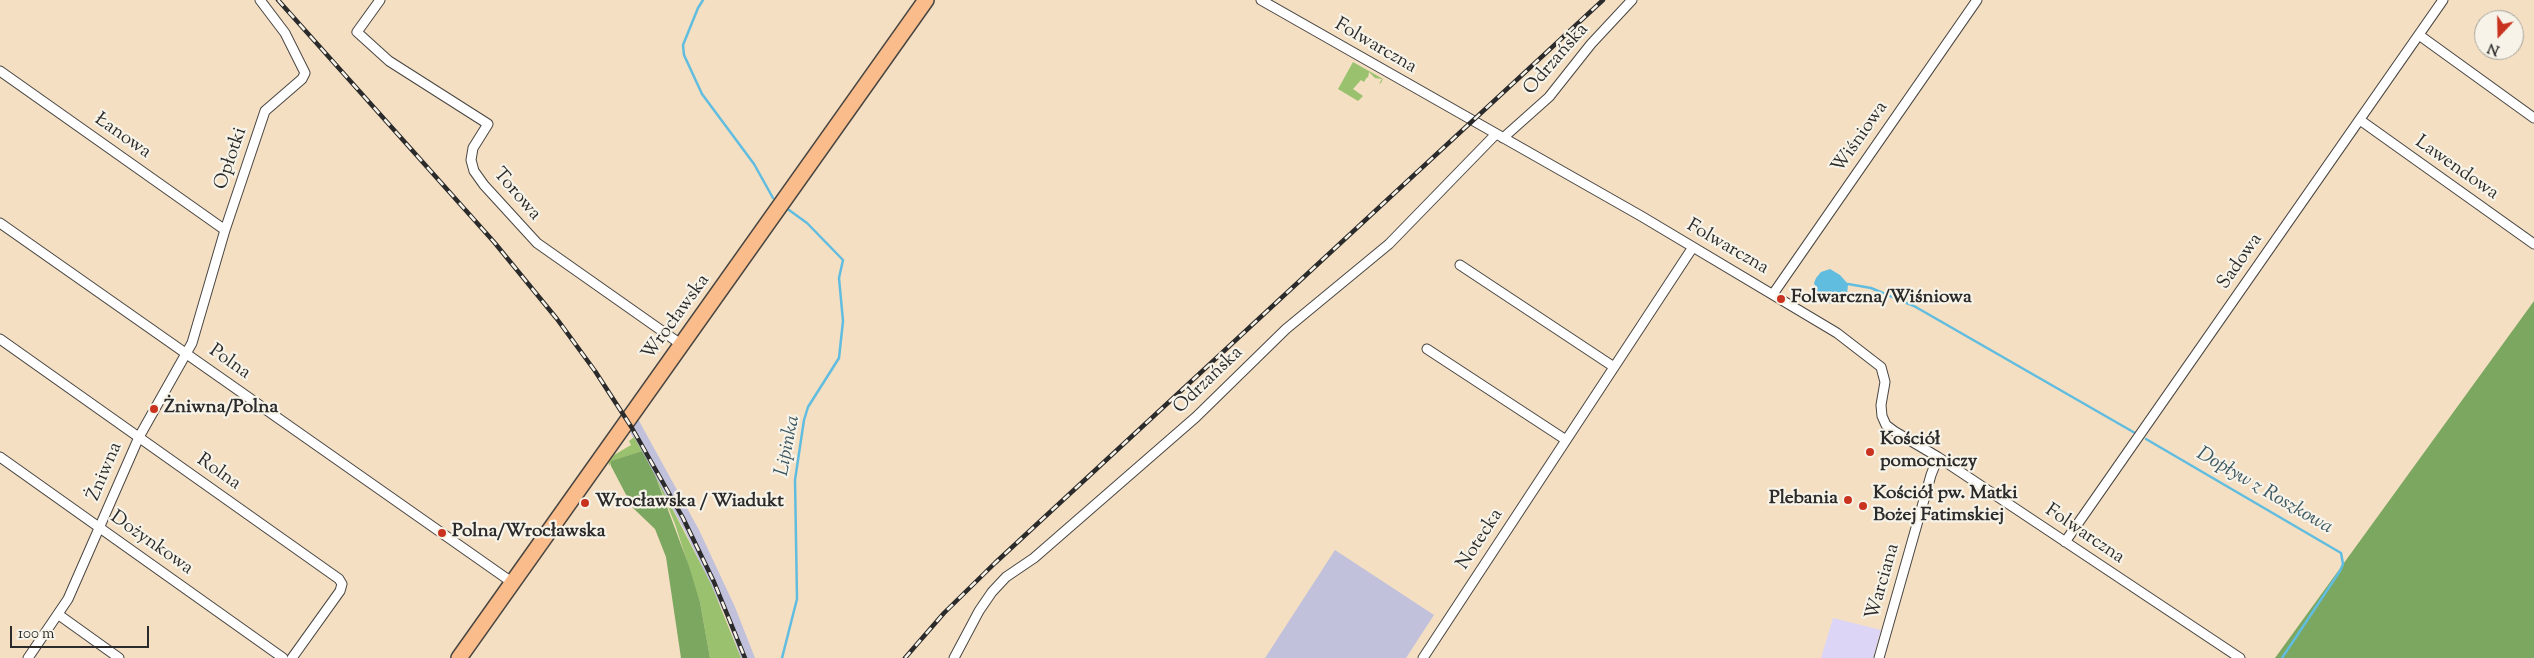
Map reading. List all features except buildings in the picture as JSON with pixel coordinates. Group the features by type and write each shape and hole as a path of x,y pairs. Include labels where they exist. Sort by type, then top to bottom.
{"main road":[{"name":"Wrocławska","path":"460,658 926,0"}],"street":[{"name":"Opłotki","path":"187,353 192,343 225,230 265,110 302,79 305,74 285,33 260,0"},
{"name":"Torowa","path":"380,0 357,32 389,60 488,124 473,148 471,160 474,171 537,243 682,345"},
{"name":"Folwarczna","path":"1261,0 1693,247 1838,333 1876,362 1885,373 1881,405 1882,416 1886,425 1938,457 2240,658"},
{"name":"Odrzańska","path":"954,658 979,611 992,592 1006,577 1034,558 1174,436 1286,329 1389,244 1499,136 1549,97 1591,44 1632,0"},
{"name":"Wiśniowa","path":"1773,294 1977,0"},
{"name":"Sadowa","path":"2065,542 2443,0"},
{"path":"2419,36 2534,118"},
{"name":"Łanowa","path":"0,72 225,230"},
{"name":"Lawendowa","path":"2360,120 2534,244"},
{"name":"Polna","path":"0,223 513,583"},
{"name":"Notecka","path":"1423,658 1693,247"},
{"path":"1460,265 1614,366"},
{"name":"Rolna","path":"0,339 340,578 342,584 340,591 292,658"},
{"path":"1427,349 1566,440"},
{"name":"Żniwna","path":"28,658 59,615 100,528 139,437 187,353"},
{"name":"Dożynkowa","path":"0,457 283,658"},
{"name":"Warciana","path":"1879,658 1931,475 1938,457"},
{"path":"59,615 119,658"}],"shaded area":[{"path":"638,419 699,530 735,607 755,658 741,658 726,617 685,531 629,430"},
{"path":"1335,550 1434,615 1406,658 1265,658"},
{"path":"1833,618 1881,630 1873,658 1821,658"}],"green space":[{"path":"1353,62 1383,79 1379,84 1382,79 1375,78 1369,72 1368,78 1364,82 1361,80 1353,89 1363,96 1358,101 1338,89"},
{"path":"2534,301 2534,658 2275,658"},
{"path":"634,437 642,451 612,461 610,466 608,462 614,455 631,445 629,441"},
{"path":"642,451 655,475 689,566 700,602 710,658 681,658 666,557 655,529 633,508 611,466 611,461"},
{"path":"655,475 711,584 741,658 710,658 700,602 675,524"}],"water":[{"path":"1830,269 1840,275 1848,284 1847,295 1842,303 1831,304 1819,297 1817,292 1814,283 1816,278 1821,272"}],"waterway":[{"name":"Lipinka","path":"703,0 683,45 684,55 702,94 754,164 773,198"},
{"name":"Lipinka","path":"782,658 797,599 795,480 804,420 808,407 839,358 843,321 839,278 843,260 807,223 789,210"},
{"name":"Dopływ z Roszkowa","path":"1848,284 1871,288 1914,306 2135,433"},
{"name":"Dopływ z Roszkowa","path":"2146,439 2341,553 2343,564 2340,571 2282,658"}],"railway":[{"path":"278,0 494,242 557,319 595,371 632,428 683,518 714,582 745,658"},
{"path":"905,658 944,613 995,563 1603,0"}],"place":[{"name":"Folwarczna/Wiśniowa","path":"1781,299"},
{"name":"Żniwna/Polna","path":"154,409"},
{"name":"Kościół pomocniczy","path":"1870,452"},
{"name":"Plebania","path":"1848,500"},
{"name":"Wrocławska / Wiadukt","path":"585,503"},
{"name":"Kościół pw. Matki Bożej Fatimskiej","path":"1863,506"},
{"name":"Polna/Wrocławska","path":"442,533"}]}
